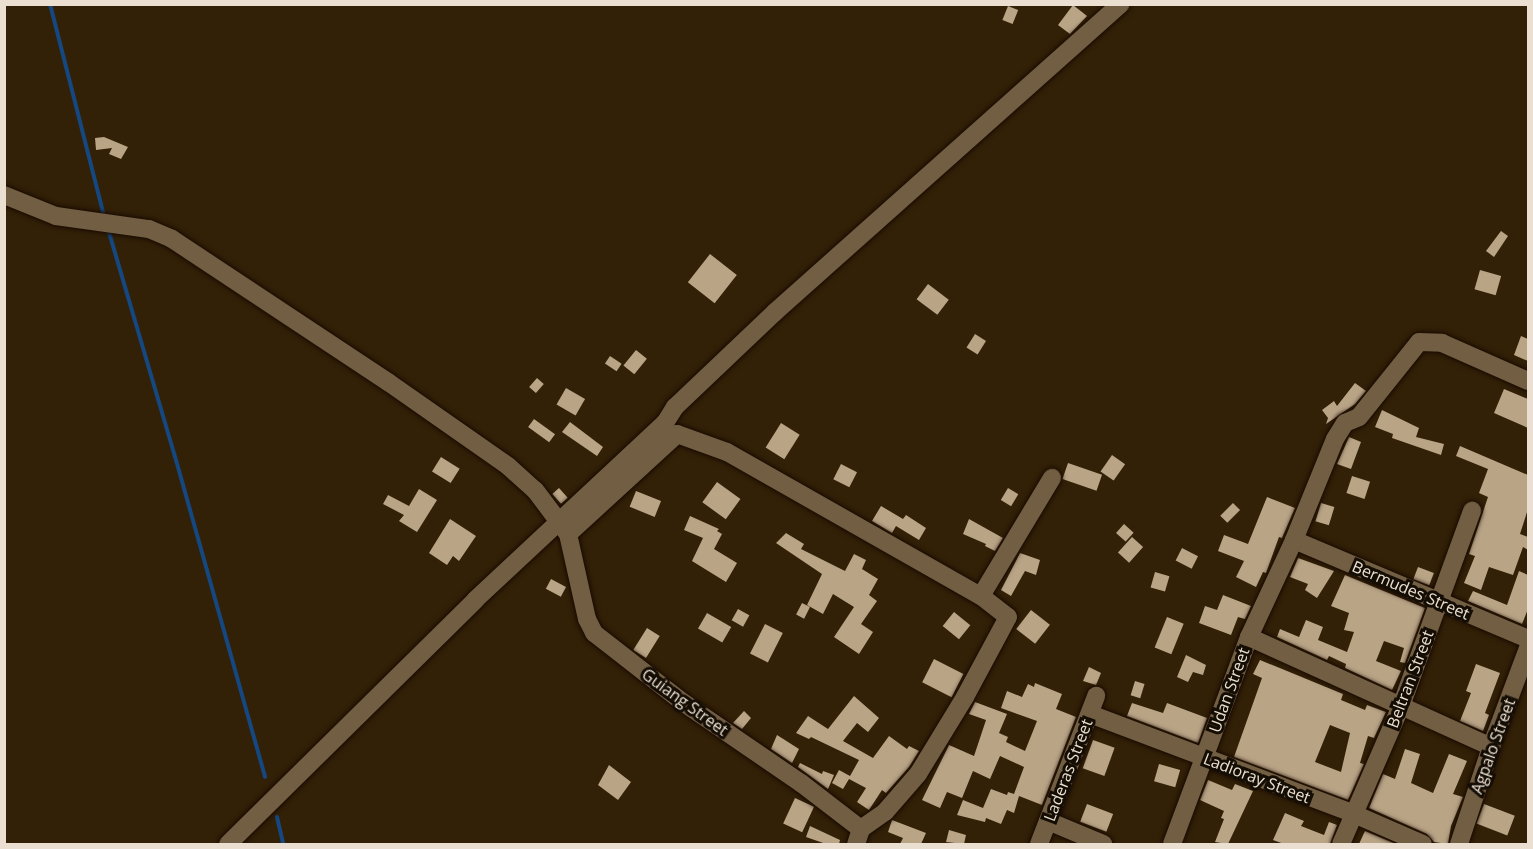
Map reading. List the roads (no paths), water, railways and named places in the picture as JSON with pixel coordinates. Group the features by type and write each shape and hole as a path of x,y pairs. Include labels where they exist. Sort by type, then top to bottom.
{"street":[{"path":"228,844 671,428 675,407 775,312 1121,4"},
{"path":"4,195 56,216 149,229 172,239 378,376 508,466 534,490 563,527"},
{"name":"Udan Street","path":"1172,844 1249,637 1345,423 1359,417 1419,342 1442,343 1528,381"},
{"path":"671,428 727,452 981,596 1008,617 997,641 906,791 858,837"},
{"path":"981,596 1052,478"},
{"name":"Beltran Street","path":"1341,844 1401,706 1472,512"},
{"name":"Guiang Street","path":"563,527 587,619 594,633 684,704 801,783 858,837"},
{"name":"Bermudes Street","path":"1294,540 1528,639"},
{"path":"1249,637 1491,747"},
{"name":"Agpalo Street","path":"1458,844 1528,648"},
{"name":"Laderas Street","path":"1039,844 1096,696"},
{"name":"Ladioray Street","path":"1090,714 1354,814 1423,844"},
{"path":"1048,821 1103,844"}],"waterway":[{"path":"50,4 104,216"},
{"path":"108,229 265,777"},
{"path":"277,817 283,844"}]}
